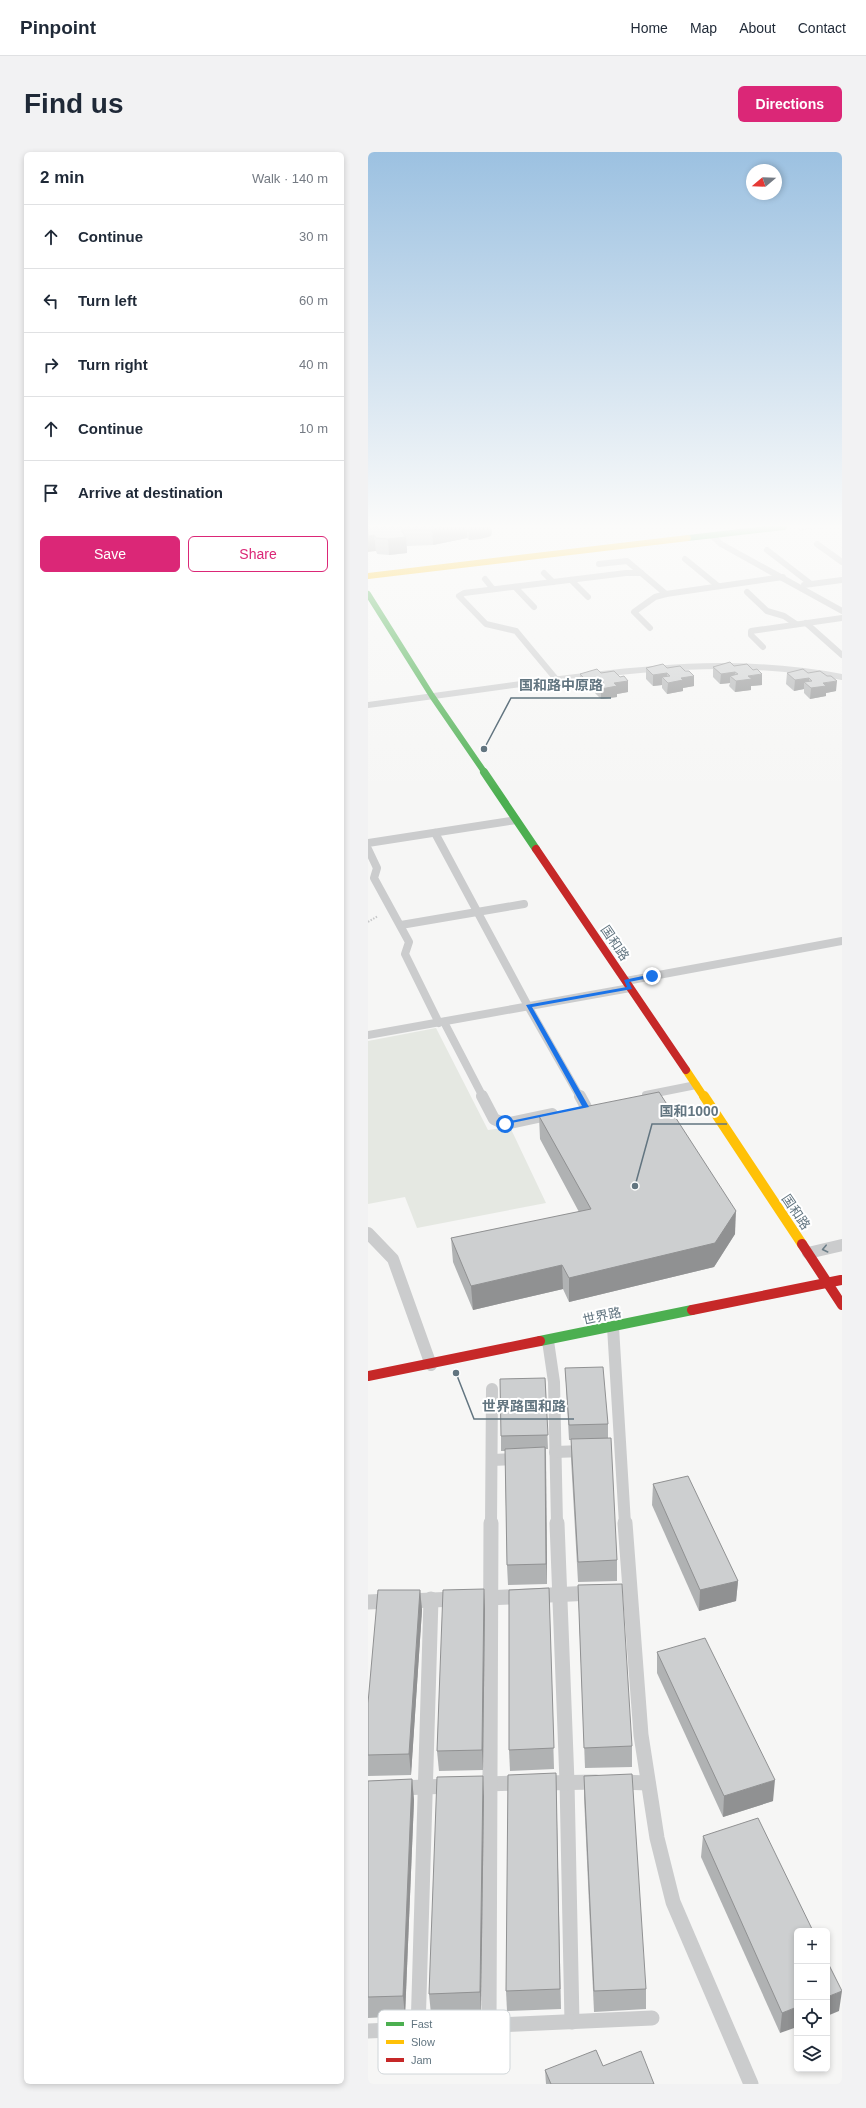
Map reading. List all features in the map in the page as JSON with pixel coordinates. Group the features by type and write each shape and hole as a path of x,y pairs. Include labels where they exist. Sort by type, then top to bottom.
{"street":[{"name":"国和路","path":"383,617 432,696 696,1085 828,1282 842,1306"},
{"name":"世界路","path":"368,1376 432,1365 842,1279"}],"lane":[{"path":"480,617 486,624 516,631 556,679"},
{"path":"639,617 650,628"},
{"path":"786,617 796,624"},
{"path":"763,647 751,635 751,631 842,618"},
{"path":"806,623 842,655"},
{"path":"368,705 614,671 684,665 774,667 842,677"},
{"path":"368,843 516,820"},
{"path":"435,833 528,1006 590,1106 576,1109"},
{"path":"368,850 377,868 374,878 409,942 405,954 494,1119 505,1124 561,1112"},
{"path":"401,925 524,904"},
{"path":"368,1035 528,1006 628,984 842,941"},
{"path":"638,1096 696,1085"},
{"path":"368,1232 393,1259 432,1365"},
{"path":"808,1253 842,1245"},
{"path":"614,1327 629,1592 641,1735 657,1838 673,1902 750,2084"},
{"path":"548,1340 554,1382 552,1456 567,1782 572,2022"},
{"path":"489,2010 492,1389"},
{"path":"552,1456 620,1449"},
{"path":"492,1460 531,1459"},
{"path":"368,1605 559,1593 629,1592"},
{"path":"418,2010 424,1788 431,1600"},
{"path":"382,1789 567,1782 648,1782"},
{"path":"510,2024 652,2018"},
{"path":"368,2031 378,2031"}],"shaded area":[{"path":"436,1028 488,1130 510,1127 546,1203 417,1228 405,1197 368,1204 368,1041"}],"building":[{"path":"730,662 734,666 747,664 753,670 757,669 762,674 748,676 752,679 736,681 730,676 738,674 735,672 721,674 713,667"},
{"path":"663,664 667,668 680,666 694,676 681,678 683,680 668,683 662,677 670,676 667,673 653,675 646,668"},
{"path":"597,669 601,673 614,671 620,677 624,676 628,681 614,683 617,686 601,689 595,683 604,682 601,679 587,681 580,674"},
{"path":"803,669 808,673 820,671 827,676 831,676 837,681 823,683 826,686 811,688 804,682 812,681 809,678 795,680 787,673"},
{"path":"659,1092 736,1211 715,1243 569,1278 562,1265 471,1286 451,1238 591,1209 539,1116"},
{"path":"603,1367 608,1424 569,1425 565,1368"},
{"path":"545,1378 548,1435 501,1436 500,1379"},
{"path":"611,1438 617,1560 578,1562 571,1439"},
{"path":"545,1447 546,1564 507,1565 505,1449"},
{"path":"688,1476 738,1581 700,1590 653,1484"},
{"path":"622,1584 632,1746 584,1748 578,1585"},
{"path":"549,1588 554,1748 509,1750 509,1590"},
{"path":"484,1589 482,1750 437,1751 443,1590"},
{"path":"378,1590 420,1590 409,1754 368,1755 368,1703"},
{"path":"705,1638 775,1780 724,1796 657,1652"},
{"path":"556,1773 560,1989 506,1991 508,1775"},
{"path":"632,1774 646,1989 594,1991 584,1776"},
{"path":"483,1776 480,1992 429,1994 437,1777"},
{"path":"412,1779 403,1996 368,1997 368,1781"},
{"path":"758,1818 812,1928 794,1928 794,2008 782,2013 703,1836"},
{"path":"830,1967 842,1991 830,1996"},
{"path":"596,2050 603,2066 641,2051 654,2084 551,2084 545,2070"}],"traffic: fast":[{"path":"383,617 432,696 536,849"},
{"path":"540,1341 692,1310"}],"traffic: slow":[{"path":"686,1070 802,1244"}],"traffic: jam":[{"path":"536,849 686,1070"},
{"path":"802,1244 842,1305"},
{"path":"692,1310 841,1280"},
{"path":"368,1376 540,1341"}],"place":[{"name":"国和路中原路","path":"484,749"},
{"name":"国和1000","path":"635,1186"},
{"name":"世界路国和路","path":"456,1373"}],"route":[{"path":"505,1124 586,1107 528,1006 630,988 626,981 652,976"}]}
